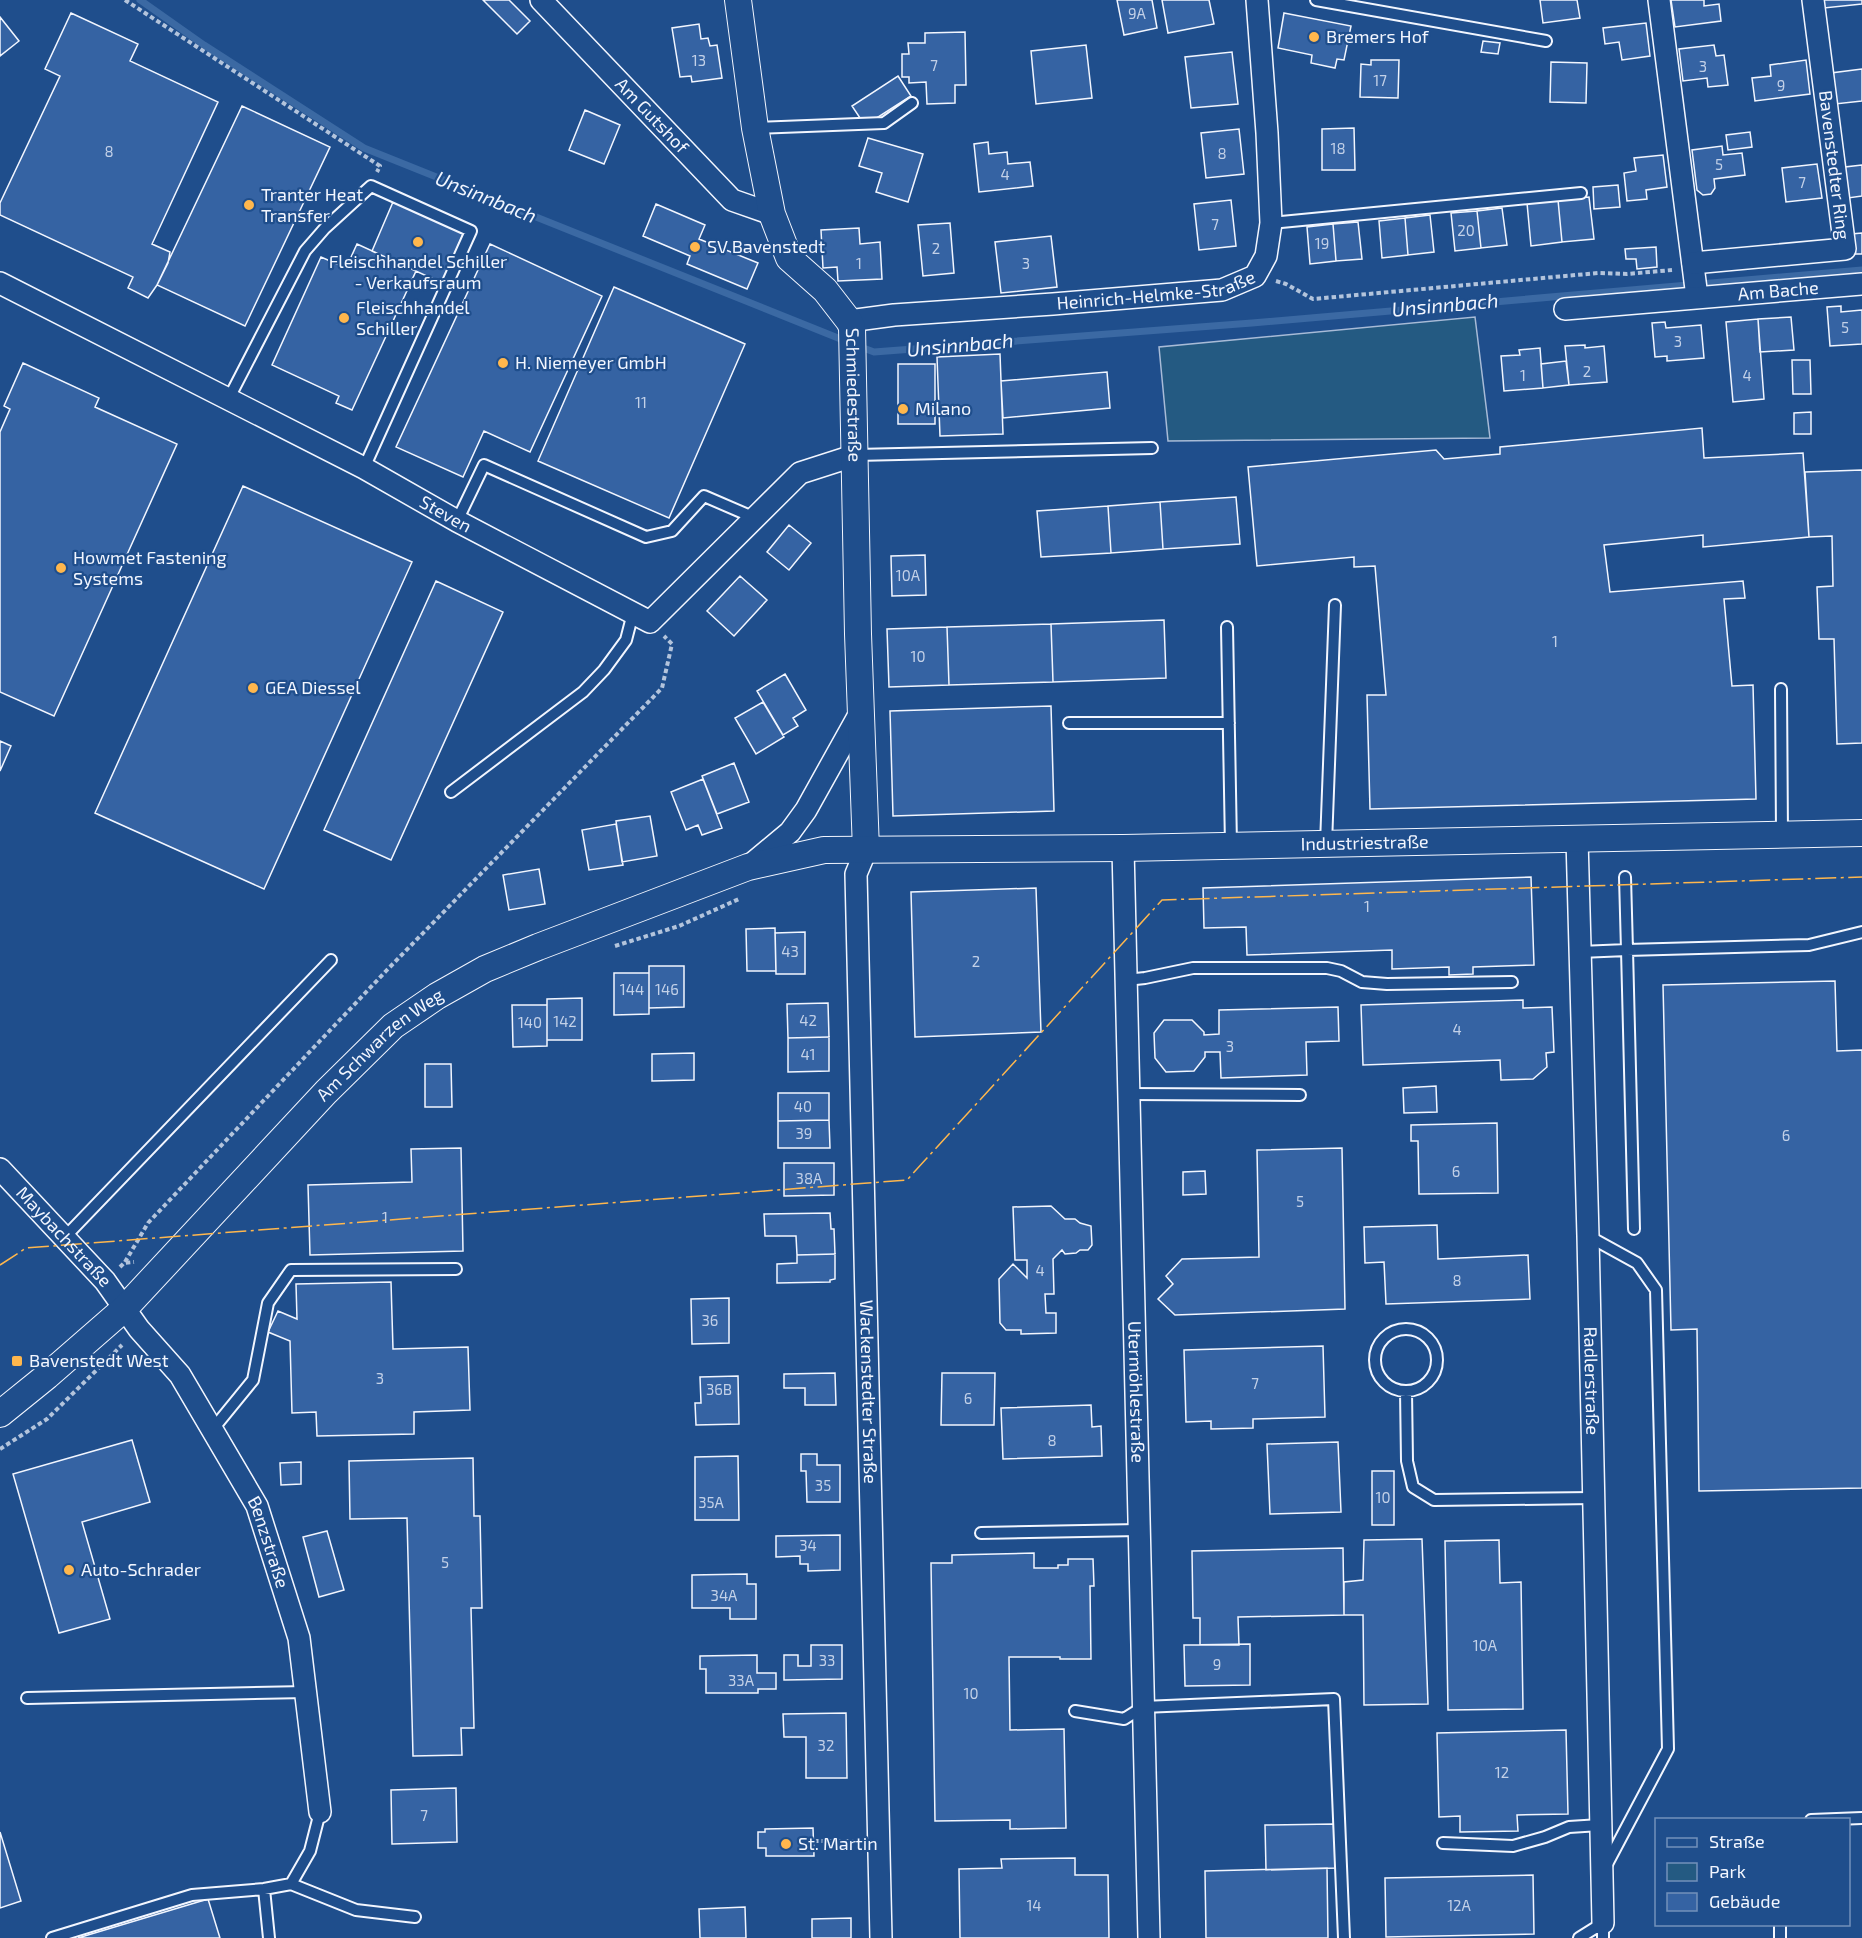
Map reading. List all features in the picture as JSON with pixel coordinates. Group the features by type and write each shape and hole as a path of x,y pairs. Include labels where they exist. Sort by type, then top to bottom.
{"street":[{"name":"Am Gutshof","path":"542,0 732,200 772,214"},
{"name":"Schmiedestraße","path":"738,0 755,128 772,214 789,258 825,290 850,324 854,353 860,713 866,850"},
{"name":"Heinrich-Helmke-Straße","path":"850,324 894,315 1222,290 1255,276 1266,256 1270,223 1267,133 1257,0"},
{"path":"1659,0 1695,279"},
{"name":"Bavenstedter Ring","path":"1695,279 1845,249 1813,0"},
{"name":"Am Bache","path":"1565,309 1695,279 1862,284"},
{"name":"Steven","path":"0,283 363,468 457,521 650,622 800,473 856,455"},
{"name":"Schmiedestraße","path":"748,867 790,832 806,810 860,713"},
{"name":"Industriestraße","path":"866,850 1123,848 1862,833"},
{"name":"Radlerstraße","path":"1577,839 1603,1930"},
{"name":"Utermöhlestraße","path":"1123,848 1149,1938"},
{"name":"Am Schwarzen Weg","path":"0,1414 125,1308 326,1092 393,1026 437,996 485,969 538,947 748,867 824,850 866,850"},
{"name":"Wackenstedter Straße","path":"866,850 856,874 881,1938"},
{"name":"Maybachstraße","path":"0,1169 105,1281 125,1308"},
{"name":"Benzstraße","path":"125,1308 139,1329 180,1375 257,1506 299,1638 320,1812"}],"lane":[{"path":"1316,0 1546,42"},
{"path":"755,128 884,123 912,103"},
{"path":"228,400 305,251 371,186 471,231 363,468"},
{"path":"1270,223 1581,193"},
{"path":"856,455 1152,448"},
{"path":"457,521 484,465 646,537 672,531 704,496 755,518"},
{"path":"1326,844 1335,605"},
{"path":"451,792 583,692 604,670 626,640 633,614"},
{"path":"1227,627 1231,846"},
{"path":"1781,689 1782,835"},
{"path":"1069,723 1229,723"},
{"path":"1625,877 1634,1229"},
{"path":"1580,952 1809,945 1862,932"},
{"path":"64,1238 332,960"},
{"path":"1126,980 1193,968 1327,968 1341,971 1362,982 1512,982"},
{"path":"1129,1094 1300,1095"},
{"path":"1588,1236 1637,1263 1656,1290 1668,1749 1601,1876"},
{"path":"213,1429 253,1380 268,1303 291,1270 456,1269"},
{"path":"1405,1329 1417,1331 1427,1338 1434,1347 1437,1359 1435,1371 1428,1381 1418,1388 1406,1391 1394,1389 1384,1382 1377,1372 1375,1360 1377,1348 1383,1338 1394,1331 1405,1329"},
{"path":"1406,1391 1407,1461 1413,1486 1434,1500 1593,1498"},
{"path":"981,1533 1139,1530"},
{"path":"27,1698 306,1692"},
{"path":"1074,1711 1124,1719 1143,1707 1334,1699 1344,1938"},
{"path":"291,1884 310,1851 320,1812"},
{"path":"1443,1843 1513,1846 1569,1827 1600,1825"},
{"path":"52,1938 192,1895 264,1889 291,1884 356,1910 415,1917"},
{"path":"264,1889 269,1938"},
{"path":"1579,1938 1603,1930"}],"path":[{"path":"124,0 380,166 371,186"},
{"path":"1255,276 1286,284 1313,298 1598,273 1695,279"},
{"path":"124,1263 148,1223 386,971 662,688 672,644"},
{"path":"814,1841 878,1840"}],"green space":[{"path":"1475,317 1490,438 1168,441 1159,347"}],"building":[{"path":"483,0 509,0 530,21 517,34"},
{"path":"1117,0 1152,0 1157,28 1124,35"},
{"path":"1162,0 1209,0 1214,24 1168,33"},
{"path":"1540,0 1577,0 1580,18 1543,23"},
{"path":"1671,0 1704,0 1704,6 1719,4 1721,21 1675,27"},
{"path":"1823,0 1862,0 1862,4 1824,8"},
{"path":"71,13 138,44 130,61 218,102 152,244 170,252 168,263 148,298 128,288 133,277 0,215 0,203 60,76 45,69"},
{"name":"Bremers Hof","path":"1284,13 1351,26 1344,60 1337,59 1335,68 1311,63 1312,55 1278,48"},
{"path":"0,17 19,41 0,56"},
{"path":"1646,23 1650,56 1622,60 1619,42 1605,44 1603,28"},
{"path":"699,24 701,39 708,38 710,46 717,45 722,78 692,82 691,76 680,77 672,28"},
{"path":"965,32 966,85 955,85 955,103 927,104 926,82 909,83 909,77 902,77 902,54 909,54 908,43 925,43 925,33"},
{"path":"1483,41 1500,43 1498,54 1481,52"},
{"path":"1086,45 1092,98 1036,104 1031,51"},
{"path":"1714,45 1716,56 1724,55 1728,85 1708,87 1707,78 1683,81 1679,49"},
{"path":"1232,52 1238,104 1191,108 1185,57"},
{"path":"1371,60 1399,60 1398,98 1360,97 1361,64 1371,65"},
{"path":"1806,60 1810,94 1755,101 1752,78 1771,76 1770,65"},
{"path":"1551,62 1587,63 1586,103 1550,102"},
{"path":"1862,69 1862,101 1835,104 1831,73"},
{"path":"898,76 911,96 872,121 862,121 852,106"},
{"name":"Tranter Heat Transfer","path":"242,106 330,147 245,326 157,285"},
{"path":"585,110 620,125 604,164 569,150"},
{"path":"1354,128 1355,170 1322,170 1322,129"},
{"path":"1239,129 1244,174 1206,178 1201,133"},
{"path":"1750,132 1752,147 1728,150 1726,135"},
{"path":"868,138 923,154 908,202 876,192 882,173 859,166"},
{"path":"988,142 989,154 1007,152 1008,164 1030,162 1033,186 979,192 974,144"},
{"path":"1722,146 1723,155 1742,153 1745,175 1714,179 1715,188 1711,194 1703,195 1697,190 1692,150"},
{"path":"1663,155 1667,187 1646,190 1647,199 1627,201 1624,173 1636,171 1634,158"},
{"path":"1817,164 1822,198 1786,202 1782,168"},
{"path":"1862,165 1862,196 1848,198 1845,167"},
{"path":"1618,185 1620,207 1594,209 1593,187"},
{"path":"1589,197 1594,239 1562,242 1558,200"},
{"path":"1231,200 1236,246 1199,250 1194,204"},
{"path":"1558,200 1562,242 1531,246 1527,203"},
{"name":"Fleischhandel Schiller - Verkaufsraum","path":"393,202 464,232 442,283 372,251"},
{"name":"SV Bavenstedt","path":"656,204 705,225 699,239 758,263 747,289 687,264 690,256 643,236"},
{"path":"1502,208 1507,245 1481,248 1477,211"},
{"path":"1477,211 1481,248 1455,251 1451,213"},
{"path":"1430,215 1434,252 1408,255 1405,218"},
{"path":"1405,218 1408,255 1382,258 1379,221"},
{"path":"1358,222 1362,259 1336,261 1333,224"},
{"path":"950,223 954,273 923,276 918,225"},
{"path":"1333,224 1336,261 1310,264 1307,227"},
{"path":"859,228 860,244 880,242 882,279 838,281 837,267 823,268 821,230"},
{"path":"1862,233 1862,254 1852,254 1851,234"},
{"path":"1051,236 1057,287 1001,293 995,242"},
{"name":"Fleischhandel Schiller","path":"357,244 416,271 352,410 336,403 339,396 272,365 321,257 346,268"},
{"name":"H. Niemeyer GmbH","path":"490,244 602,296 530,452 484,431 463,477 396,447"},
{"path":"1656,247 1657,267 1637,269 1636,259 1626,259 1625,249"},
{"path":"614,287 745,344 669,518 538,461"},
{"path":"1841,306 1841,312 1862,310 1862,344 1830,346 1827,307"},
{"path":"1791,317 1794,350 1760,352 1758,319"},
{"path":"1758,319 1764,399 1733,402 1726,322"},
{"path":"1665,322 1666,328 1701,325 1704,358 1667,361 1667,356 1655,357 1652,323"},
{"path":"1585,345 1585,348 1604,346 1607,382 1569,385 1565,346"},
{"path":"1540,348 1543,388 1504,391 1501,356 1520,355 1519,350"},
{"path":"1000,354 1003,434 940,436 937,357"},
{"path":"1792,360 1810,360 1811,394 1793,394"},
{"path":"1566,361 1569,385 1543,388 1541,364"},
{"name":"Howmet Fastening Systems","path":"23,363 99,398 95,407 177,444 54,716 0,692 0,432 10,409 4,406"},
{"path":"898,364 935,364 935,424 898,424"},
{"path":"1107,372 1110,408 1003,418 1001,381"},
{"path":"1811,412 1811,434 1794,434 1794,413"},
{"path":"1702,428 1704,458 1803,453 1809,537 1703,547 1703,535 1604,545 1610,592 1743,581 1745,598 1724,599 1732,686 1753,685 1756,799 1370,809 1367,695 1386,695 1375,566 1354,567 1354,557 1257,566 1248,467 1436,450 1444,459 1500,454 1500,447"},
{"path":"1862,470 1862,743 1837,744 1834,639 1819,639 1817,587 1833,586 1832,536 1809,537 1805,472"},
{"name":"GEA Diessel","path":"243,486 412,562 264,889 95,813"},
{"path":"1236,497 1240,544 1163,549 1160,502"},
{"path":"1160,502 1163,549 1111,553 1108,506"},
{"path":"1108,506 1111,553 1041,557 1037,511"},
{"path":"789,525 811,543 789,570 767,552"},
{"path":"925,555 926,595 892,596 891,556"},
{"path":"740,576 767,600 734,636 707,611"},
{"name":"GEA Diessel","path":"436,581 503,612 391,860 324,830"},
{"path":"1164,620 1166,678 1053,682 1051,624"},
{"path":"1051,624 1053,682 949,685 947,627"},
{"path":"947,627 949,685 889,687 887,629"},
{"path":"785,674 806,710 793,718 798,726 783,735 757,691"},
{"path":"763,702 784,737 756,754 735,718"},
{"path":"1051,706 1054,811 893,816 890,711"},
{"path":"0,741 11,746 0,771"},
{"path":"734,763 749,802 717,814 702,776"},
{"path":"703,779 722,828 702,835 698,825 686,830 671,792"},
{"path":"650,816 657,856 622,862 616,821"},
{"path":"616,824 623,865 589,870 582,830"},
{"path":"539,869 545,904 509,910 503,875"},
{"path":"1531,877 1534,965 1473,967 1473,974 1449,975 1449,967 1392,969 1392,950 1247,955 1246,927 1204,928 1203,888"},
{"path":"1036,888 1041,1032 915,1037 911,892"},
{"path":"775,928 776,971 747,971 746,929"},
{"path":"805,932 805,974 776,974 775,933"},
{"path":"649,966 684,966 684,1007 649,1008"},
{"path":"614,973 649,973 649,1014 614,1015"},
{"path":"1835,981 1837,1051 1862,1050 1862,1488 1699,1491 1697,1329 1671,1330 1663,985"},
{"path":"582,998 582,1040 547,1040 547,999"},
{"path":"1523,1000 1523,1008 1552,1007 1554,1052 1546,1053 1547,1067 1533,1079 1501,1080 1500,1060 1363,1065 1361,1005"},
{"path":"828,1003 829,1037 788,1038 787,1004"},
{"path":"512,1005 547,1005 547,1046 513,1047"},
{"path":"1338,1007 1339,1041 1306,1042 1307,1075 1221,1078 1220,1052 1205,1052 1205,1057 1194,1071 1166,1072 1155,1058 1154,1033 1164,1020 1192,1020 1204,1032 1204,1035 1219,1034 1219,1010"},
{"path":"829,1037 829,1071 788,1072 788,1038"},
{"path":"694,1053 694,1080 652,1081 652,1054"},
{"path":"425,1064 451,1064 452,1107 425,1107"},
{"path":"1436,1086 1437,1112 1404,1113 1403,1088"},
{"path":"778,1093 829,1093 829,1120 778,1121"},
{"path":"829,1120 830,1148 778,1148 778,1121"},
{"path":"1497,1123 1498,1193 1419,1194 1418,1141 1411,1141 1411,1125"},
{"path":"461,1148 463,1251 310,1255 308,1185 412,1182 411,1149"},
{"path":"1342,1148 1345,1309 1175,1315 1158,1299 1173,1284 1166,1276 1182,1259 1259,1257 1257,1150"},
{"path":"784,1163 834,1163 834,1195 784,1196"},
{"path":"1205,1171 1206,1194 1183,1195 1183,1172"},
{"path":"1051,1206 1065,1219 1075,1219 1091,1226 1092,1245 1088,1250 1080,1250 1076,1253 1065,1254 1062,1250 1053,1259 1054,1294 1045,1294 1046,1313 1056,1313 1056,1333 1021,1334 1021,1330 1006,1330 1000,1323 999,1279 1013,1264 1027,1278 1027,1260 1015,1260 1013,1207"},
{"path":"830,1213 831,1229 834,1229 835,1254 797,1255 796,1236 765,1236 764,1214"},
{"path":"1437,1225 1438,1259 1528,1255 1530,1299 1386,1304 1384,1262 1365,1263 1364,1227"},
{"path":"835,1254 835,1279 830,1282 777,1283 777,1264 797,1263 797,1255"},
{"path":"391,1282 393,1349 468,1347 470,1410 414,1412 414,1434 317,1436 316,1412 292,1413 290,1341 268,1332 278,1311 297,1319 296,1284"},
{"path":"729,1298 729,1343 692,1344 691,1299"},
{"path":"1323,1346 1325,1417 1253,1419 1253,1428 1211,1429 1211,1421 1186,1422 1184,1350"},
{"path":"835,1373 836,1405 805,1405 805,1388 784,1388 784,1374"},
{"path":"942,1373 995,1373 994,1425 941,1425"},
{"path":"738,1376 739,1424 696,1425 695,1403 701,1403 700,1377"},
{"path":"1091,1405 1092,1427 1101,1426 1102,1456 1003,1459 1001,1408"},
{"name":"Auto-Schrader","path":"132,1440 150,1502 82,1522 110,1619 59,1633 13,1474"},
{"path":"1338,1442 1341,1512 1270,1514 1267,1444"},
{"path":"801,1454 817,1454 817,1465 840,1465 840,1502 807,1502 806,1471 801,1471"},
{"path":"738,1456 739,1520 695,1520 695,1457"},
{"path":"473,1458 474,1516 480,1516 482,1608 471,1608 474,1728 461,1728 462,1755 413,1756 407,1518 350,1519 349,1461"},
{"path":"301,1462 301,1484 281,1485 280,1463"},
{"path":"1372,1471 1394,1471 1394,1525 1372,1525"},
{"path":"327,1531 344,1590 319,1597 303,1537"},
{"path":"840,1535 840,1570 808,1571 808,1564 800,1564 800,1556 776,1557 776,1536"},
{"path":"1422,1539 1428,1704 1364,1705 1363,1615 1344,1615 1344,1582 1363,1580 1364,1540"},
{"path":"1499,1540 1500,1583 1521,1582 1523,1709 1448,1710 1445,1541"},
{"path":"1343,1548 1344,1615 1238,1617 1239,1645 1200,1645 1200,1618 1193,1618 1192,1551"},
{"path":"1034,1553 1034,1568 1058,1568 1058,1565 1068,1565 1068,1559 1093,1559 1094,1586 1090,1586 1091,1659 1009,1657 1010,1730 1064,1729 1066,1828 1010,1829 1010,1820 935,1821 931,1563 952,1563 952,1555"},
{"path":"747,1574 747,1584 756,1584 756,1619 730,1619 730,1608 692,1608 692,1575"},
{"path":"1250,1644 1250,1685 1185,1686 1184,1645"},
{"path":"811,1645 842,1645 842,1679 784,1680 784,1655 798,1655 798,1666 811,1666"},
{"path":"757,1655 757,1673 776,1673 776,1689 758,1689 758,1693 706,1693 706,1669 700,1669 700,1656"},
{"path":"846,1713 847,1778 806,1778 806,1737 784,1737 783,1714"},
{"path":"1566,1730 1568,1814 1517,1815 1518,1831 1460,1832 1460,1816 1439,1817 1437,1733"},
{"path":"456,1788 457,1842 392,1844 391,1790"},
{"path":"1334,1824 1336,1868 1266,1870 1265,1825"},
{"name":"St. Martin","path":"813,1828 814,1856 766,1856 766,1848 758,1848 758,1832 765,1832 765,1829"},
{"path":"0,1832 21,1901 0,1908"},
{"path":"1075,1858 1075,1875 1108,1875 1109,1938 960,1938 959,1869 1002,1868 1001,1859"},
{"path":"1327,1868 1328,1938 1206,1938 1205,1871"},
{"path":"1533,1875 1534,1934 1386,1937 1385,1878"},
{"path":"208,1899 220,1938 78,1938"},
{"path":"745,1907 746,1938 700,1938 699,1909"},
{"path":"851,1918 851,1938 812,1938 812,1919"}],"waterway":[{"name":"Unsinnbach","path":"140,0 204,45 364,148 848,342"},
{"name":"Unsinnbach","path":"858,346 874,352 1252,323 1862,270"}],"power":[{"path":"0,1265 26,1248 907,1180 1162,900 1862,877"}],"place":[{"name":"Bremers Hof","path":"1314,37"},
{"name":"Tranter Heat Transfer","path":"249,205"},
{"name":"Fleischhandel Schiller - Verkaufsraum","path":"418,242"},
{"name":"SV Bavenstedt","path":"695,247"},
{"name":"Fleischhandel Schiller","path":"344,318"},
{"name":"H. Niemeyer GmbH","path":"503,363"},
{"name":"Milano","path":"903,409"},
{"name":"Howmet Fastening Systems","path":"61,568"},
{"name":"GEA Diessel","path":"253,688"},
{"name":"Bavenstedt West","path":"17,1361"},
{"name":"Auto-Schrader","path":"69,1570"},
{"name":"St. Martin","path":"786,1844"}]}
